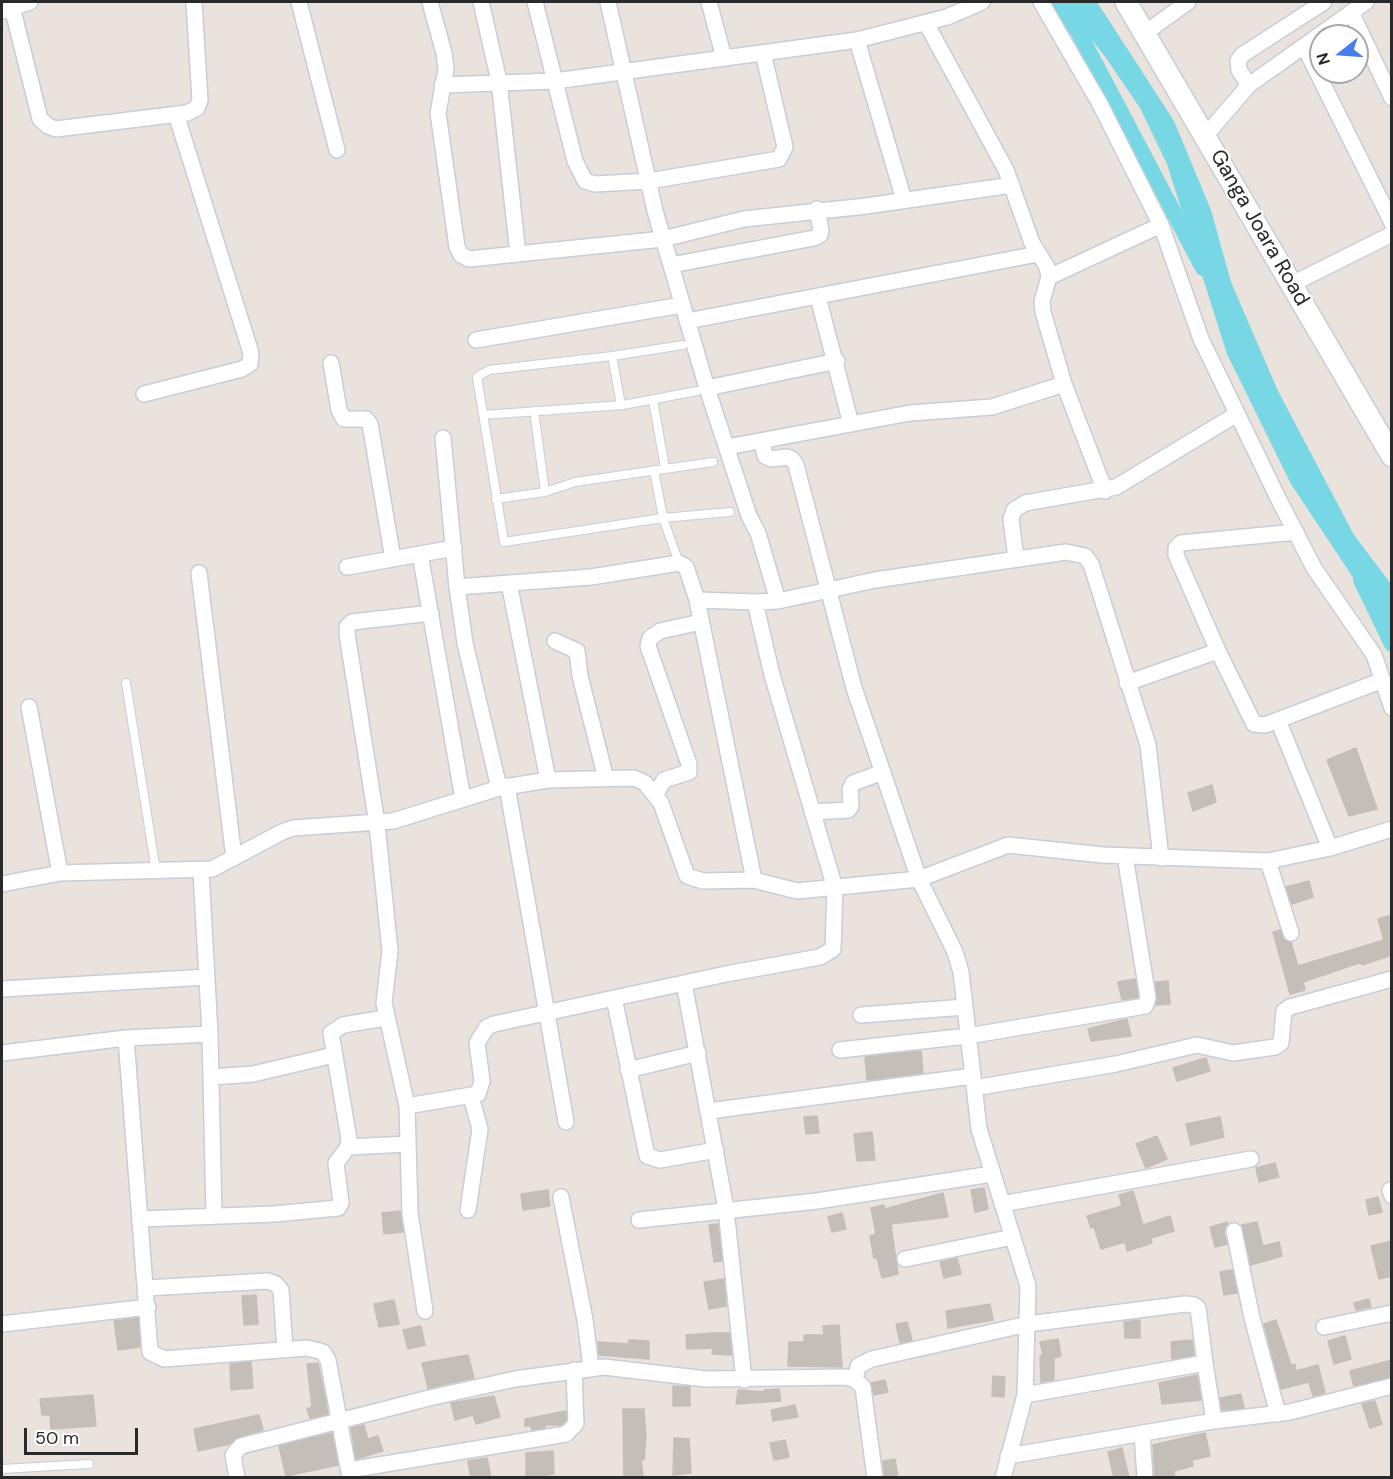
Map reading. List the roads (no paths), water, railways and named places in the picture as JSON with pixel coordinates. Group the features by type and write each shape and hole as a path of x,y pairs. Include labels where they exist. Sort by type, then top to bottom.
{"main road":[{"name":"Ganga Joara Road","path":"1126,2 1392,456"}],"street":[{"path":"30,2 7,9 40,119 56,129 187,113 197,108 200,100 194,2"},
{"path":"299,2 337,150"},
{"path":"430,2 446,69 438,113 457,247 461,255 469,259 663,239 731,220 1012,185"},
{"path":"481,2 499,81 518,254"},
{"path":"535,2 575,161 585,181 595,184 649,181 779,159 784,147 763,53"},
{"path":"608,2 663,239 687,321 702,389 727,447 749,516 758,533 778,601"},
{"path":"709,2 724,58"},
{"path":"442,85 499,81 555,81 857,40 947,17 982,2"},
{"path":"1041,2 1101,104 1161,225 1201,339 1314,568 1374,655 1392,708"},
{"path":"1145,33 1188,2"},
{"path":"1249,85 1239,70 1238,61 1242,55 1324,2"},
{"path":"1206,135 1249,85 1366,2"},
{"path":"1351,12 1392,98"},
{"path":"926,22 1012,185 1038,254 1047,267 1049,277 1042,302 1043,312 1064,384 1105,491"},
{"path":"857,40 904,200"},
{"path":"1304,46 1392,223"},
{"path":"144,394 243,369 250,364 251,353 176,114"},
{"path":"671,265 820,236 817,209"},
{"path":"1049,277 1161,225"},
{"path":"1290,285 1392,234"},
{"path":"687,321 1038,254"},
{"path":"818,297 837,361 851,424"},
{"path":"476,340 682,305"},
{"path":"702,389 837,361"},
{"path":"331,363 339,410 344,418 366,419 370,424 393,559"},
{"path":"727,447 910,413 992,407 1064,384"},
{"path":"1016,559 1011,519 1014,510 1025,503 1105,491 1130,480 1238,414"},
{"path":"443,438 465,643 503,787 566,1122"},
{"path":"762,441 765,456 771,459 787,457 792,459 796,465 854,688 919,879 955,952 961,972 979,1129 1028,1286 1025,1395 1003,1478"},
{"path":"1296,532 1181,543 1176,548 1176,555 1218,651 1254,724 1265,725 1383,680"},
{"path":"347,567 454,548"},
{"path":"697,600 778,601 828,588 1016,559 1066,552 1085,556 1091,564 1148,745 1161,858"},
{"path":"420,554 463,799"},
{"path":"458,586 591,578 679,563 686,567 697,600 754,880"},
{"path":"199,573 234,858"},
{"path":"509,583 548,780"},
{"path":"407,1106 471,1097 482,1089 477,1043 487,1027 684,983 828,955 834,949 834,888 767,658 755,602"},
{"path":"425,1311 410,1213 407,1106 385,1018 384,989 390,951 377,824 347,627 352,622 431,613"},
{"path":"656,794 664,780 689,772 689,764 648,646 650,638 660,632 701,622"},
{"path":"555,640 577,651 580,676 606,779"},
{"path":"1127,683 1218,651"},
{"path":"29,707 60,873"},
{"path":"1278,720 1330,848"},
{"path":"812,812 848,810 851,806 850,789 853,783 883,772"},
{"path":"2,884 60,873 201,871 234,858 293,828 377,824 503,787 548,780 634,778 645,783 656,794 687,876 703,881 754,880 797,891 919,879 1008,845 1125,856 1268,861 1330,848 1392,829"},
{"path":"840,1050 968,1036 1145,1006 1148,998 1125,856"},
{"path":"1268,861 1291,933"},
{"path":"201,871 210,1034 214,1216"},
{"path":"2,989 207,977"},
{"path":"710,1111 1116,1064 1197,1045 1233,1053 1275,1047 1281,1043 1284,1011 1290,1006 1392,979"},
{"path":"684,983 710,1111 726,1209 744,1380"},
{"path":"614,998 647,1156 660,1160 716,1150"},
{"path":"861,1015 965,1006"},
{"path":"141,1219 338,1208 341,1203 336,1162 348,1147 348,1132 331,1033 336,1028 385,1018"},
{"path":"2,1053 126,1038 210,1034"},
{"path":"126,1038 147,1288 150,1352 154,1356 164,1359 317,1348 323,1352 327,1360 350,1474 566,1434 576,1424 574,1370"},
{"path":"628,1070 698,1053"},
{"path":"211,1077 253,1074 334,1055"},
{"path":"468,1210 480,1130 471,1097"},
{"path":"348,1147 408,1144"},
{"path":"1002,1204 1251,1159"},
{"path":"639,1220 817,1201 992,1174"},
{"path":"561,1197 584,1310 591,1367"},
{"path":"1234,1231 1252,1318 1278,1414"},
{"path":"905,1260 1013,1236"},
{"path":"147,1288 268,1281 276,1284 281,1290 285,1350"},
{"path":"855,1380 858,1366 864,1361 1028,1324 1194,1305 1200,1316 1214,1421"},
{"path":"2,1324 148,1307"},
{"path":"1324,1327 1392,1313"},
{"path":"1025,1395 1205,1363"},
{"path":"237,1478 233,1455 241,1446 429,1398 591,1367 706,1379 846,1377 855,1380 863,1387 875,1478"},
{"path":"1008,1456 1214,1421 1278,1414 1392,1386"},
{"path":"1142,1433 1145,1478"}],"lane":[{"path":"683,345 612,357 489,370 477,377 504,542 663,518 730,512"},
{"path":"612,357 621,405"},
{"path":"483,416 621,405 702,389"},
{"path":"653,400 665,468"},
{"path":"534,411 545,492"},
{"path":"496,499 545,492 576,482 713,462"},
{"path":"654,470 663,518 679,563"},
{"path":"126,683 156,872"},
{"path":"2,1469 89,1464"}],"water":[{"path":"1062,2 1097,2 1174,121 1211,210 1231,282 1278,391 1354,535 1391,584 1391,628 1352,576 1291,484 1227,354 1167,164 1140,108 1106,58"}],"waterway":[{"path":"1058,2 1079,33 1203,268"},
{"path":"1361,580 1392,644"}]}
